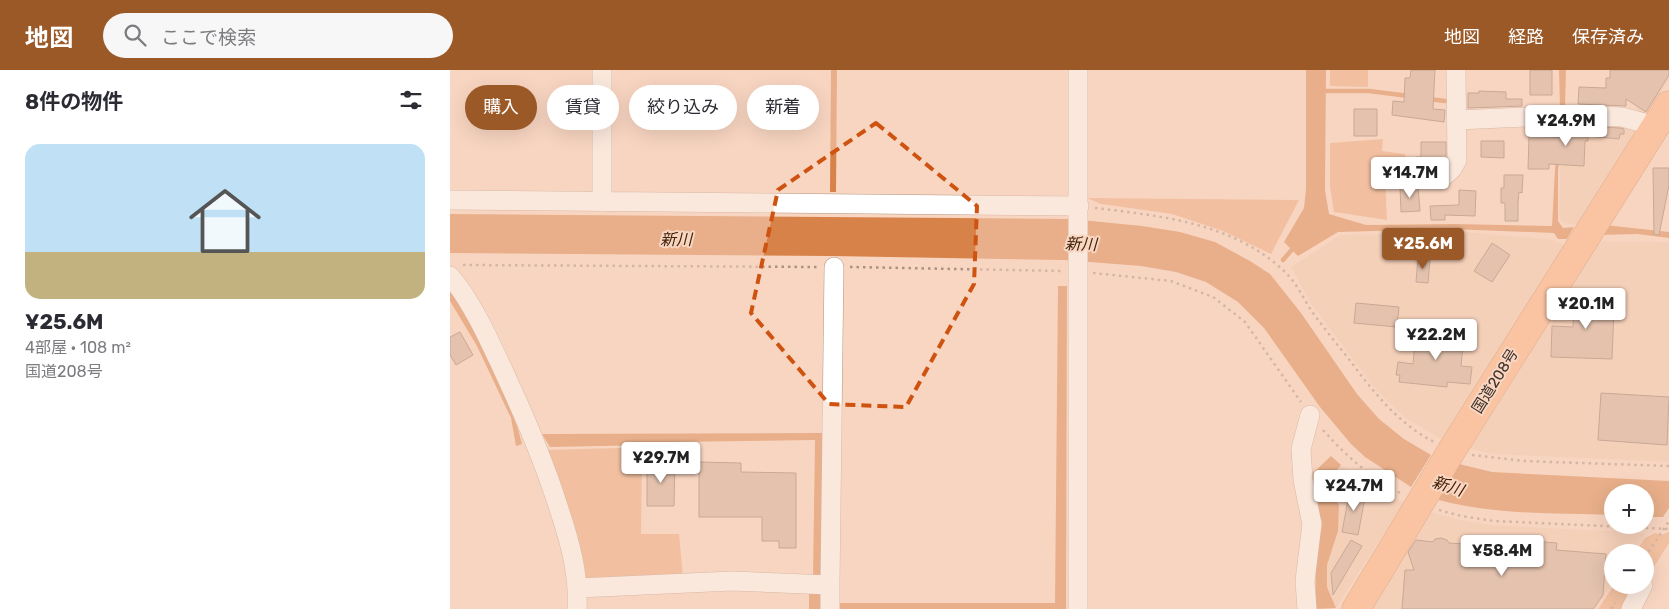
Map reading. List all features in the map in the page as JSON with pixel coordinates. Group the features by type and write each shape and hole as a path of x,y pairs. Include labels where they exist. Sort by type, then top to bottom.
{"highway":[{"name":"国道208号","path":"1356,609 1452,450 1669,105"}],"street":[{"path":"602,70 602,202"},
{"path":"1078,70 1078,609"},
{"path":"1443,177 1452,169 1456,160 1456,70"},
{"path":"1456,120 1571,115 1622,117 1644,123 1653,130"},
{"path":"450,200 1079,206"},
{"path":"830,609 834,267"},
{"path":"452,270 489,340 530,427 550,480 575,564 578,588 577,609"},
{"path":"1307,609 1305,581 1312,524 1303,480 1301,449 1310,415"},
{"path":"578,588 732,580 830,584"},
{"path":"1631,609 1638,594"}],"path":[{"path":"1079,206 1184,220 1222,233 1255,250 1287,274 1314,314 1381,401 1401,420 1428,439 1452,450 1477,456 1523,461 1669,466"},
{"path":"452,270 834,267 1013,269 1079,272 1171,281 1213,297 1245,322 1310,415 1340,450 1364,470 1394,490 1420,504 1461,516 1494,521 1665,527 1669,529"},
{"path":"1654,544 1669,521"}],"highlighted area":[{"path":"876,123 977,206 974,284 906,407 829,404 751,313 778,190"}],"shaded area":[{"path":"1330,70 1368,70 1368,87 1330,86"},
{"path":"1640,70 1669,70 1669,80 1578,225 1563,223 1559,217 1560,171 1567,111 1636,116"},
{"path":"1383,139 1382,151 1405,154 1407,176 1385,178 1387,220 1334,212 1330,187 1330,143"},
{"path":"1087,198 1299,200 1271,254 1223,231 1172,214 1101,204"},
{"path":"1465,232 1553,240 1565,245 1443,440 1404,417 1376,390 1312,305 1291,267 1340,235"},
{"path":"1596,241 1669,242 1669,462 1493,454 1467,448"},
{"path":"690,446 688,459 642,459 641,534 679,534 683,577 585,583 546,450"},
{"path":"1341,465 1377,491 1404,502 1336,608 1327,587 1327,565 1338,531 1339,505 1331,492 1330,479"},
{"path":"1427,511 1456,519 1491,525 1604,531 1604,534 1645,534 1638,544 1604,544 1605,594 1596,609 1367,609"},
{"path":"1669,532 1669,543 1654,567 1654,544 1641,544 1645,538 1655,533 1661,535"},
{"path":"1608,594 1632,594 1625,609 1598,609"}],"water":[{"path":"831,70 837,70 836,192 830,192"},
{"path":"1306,70 1326,70 1325,190 1329,214 1366,225 1552,226 1560,124 1564,124 1558,171 1558,221 1563,228 1574,227 1567,239 1558,239 1554,233 1451,229 1338,232 1298,256 1284,242 1304,208 1306,189"},
{"path":"1559,70 1566,70 1565,108 1560,108"},
{"name":"新川","path":"450,214 1071,219 1180,232 1215,242 1270,274 1301,313 1357,394 1379,419 1404,439 1431,455 1411,487 1365,457 1351,444 1320,407 1264,328 1238,302 1206,282 1176,272 1141,266 1064,260 450,253"},
{"path":"1605,225 1669,232 1669,238 1637,234 1598,235"},
{"path":"1058,286 1067,286 1066,609 840,609 840,603 1055,603"},
{"path":"450,290 492,364 509,403 522,444 516,446 511,418 477,346 450,301"},
{"path":"823,433 824,574 813,576 815,440 674,442 653,445 550,447 542,434"},
{"path":"1331,456 1341,465 1330,479 1331,492 1339,505 1338,531 1327,565 1327,587 1336,608 1315,609 1316,564 1322,522 1313,496 1313,473"},
{"name":"新川","path":"1455,463 1492,472 1669,481 1669,508 1663,517 1654,517 1654,484 1604,484 1604,515 1500,511 1435,499"},
{"path":"809,592 822,592 822,609 809,609"}],"building":[{"path":"1411,70 1435,70 1433,109 1445,110 1444,122 1392,115 1393,101 1404,102 1405,78 1410,78"},
{"path":"1530,70 1552,70 1552,95 1530,95"},
{"path":"1610,70 1669,70 1669,75 1646,112 1626,99 1626,106 1578,104 1579,87 1606,88 1606,78 1610,78"},
{"path":"1479,91 1506,92 1506,99 1522,99 1522,106 1468,108 1468,93 1479,93"},
{"path":"1354,109 1377,109 1377,136 1354,136"},
{"path":"1572,126 1620,128 1624,129 1624,134 1620,134 1619,139 1588,136 1588,141 1585,141 1584,166 1549,164 1549,169 1528,169 1529,136 1571,138"},
{"path":"1481,141 1504,141 1504,158 1481,157"},
{"path":"1421,142 1446,142 1446,157 1442,159 1442,163 1432,173 1417,174 1416,157 1421,157"},
{"path":"1653,168 1669,168 1669,185 1659,235 1654,234"},
{"path":"1504,175 1523,175 1522,193 1519,192 1518,221 1505,221 1505,203 1501,203 1501,188 1504,188"},
{"path":"1418,186 1420,211 1401,212 1400,187"},
{"path":"1459,190 1476,191 1475,216 1445,215 1445,220 1431,220 1430,206 1459,205"},
{"path":"1492,243 1510,255 1492,282 1474,271"},
{"path":"1418,258 1430,259 1428,283 1416,282"},
{"path":"1575,289 1596,290 1595,306 1614,307 1612,359 1551,357 1552,326 1573,327"},
{"path":"1356,303 1399,307 1397,327 1354,323"},
{"path":"1416,331 1464,335 1461,366 1472,367 1470,384 1447,382 1447,387 1399,382 1400,375 1396,375 1398,362 1413,364"},
{"path":"460,332 473,355 456,365 450,355 450,337"},
{"path":"1601,393 1669,397 1667,445 1598,440"},
{"path":"647,462 675,462 674,506 647,506"},
{"path":"699,462 741,463 741,472 796,473 796,548 779,548 779,541 762,541 762,517 699,517"},
{"path":"1350,489 1366,492 1358,535 1342,532"},
{"path":"1441,538 1449,543 1478,545 1478,541 1506,543 1506,547 1530,548 1531,541 1557,543 1556,550 1604,554 1603,595 1593,609 1402,609 1405,570 1414,570 1408,552 1416,540 1433,542 1435,539"},
{"path":"1351,540 1362,546 1333,595 1331,573"}],"waterway":[{"path":"1326,91 1369,91 1409,96"},
{"path":"1429,99 1445,101"},
{"path":"1283,260 1295,246"}]}
